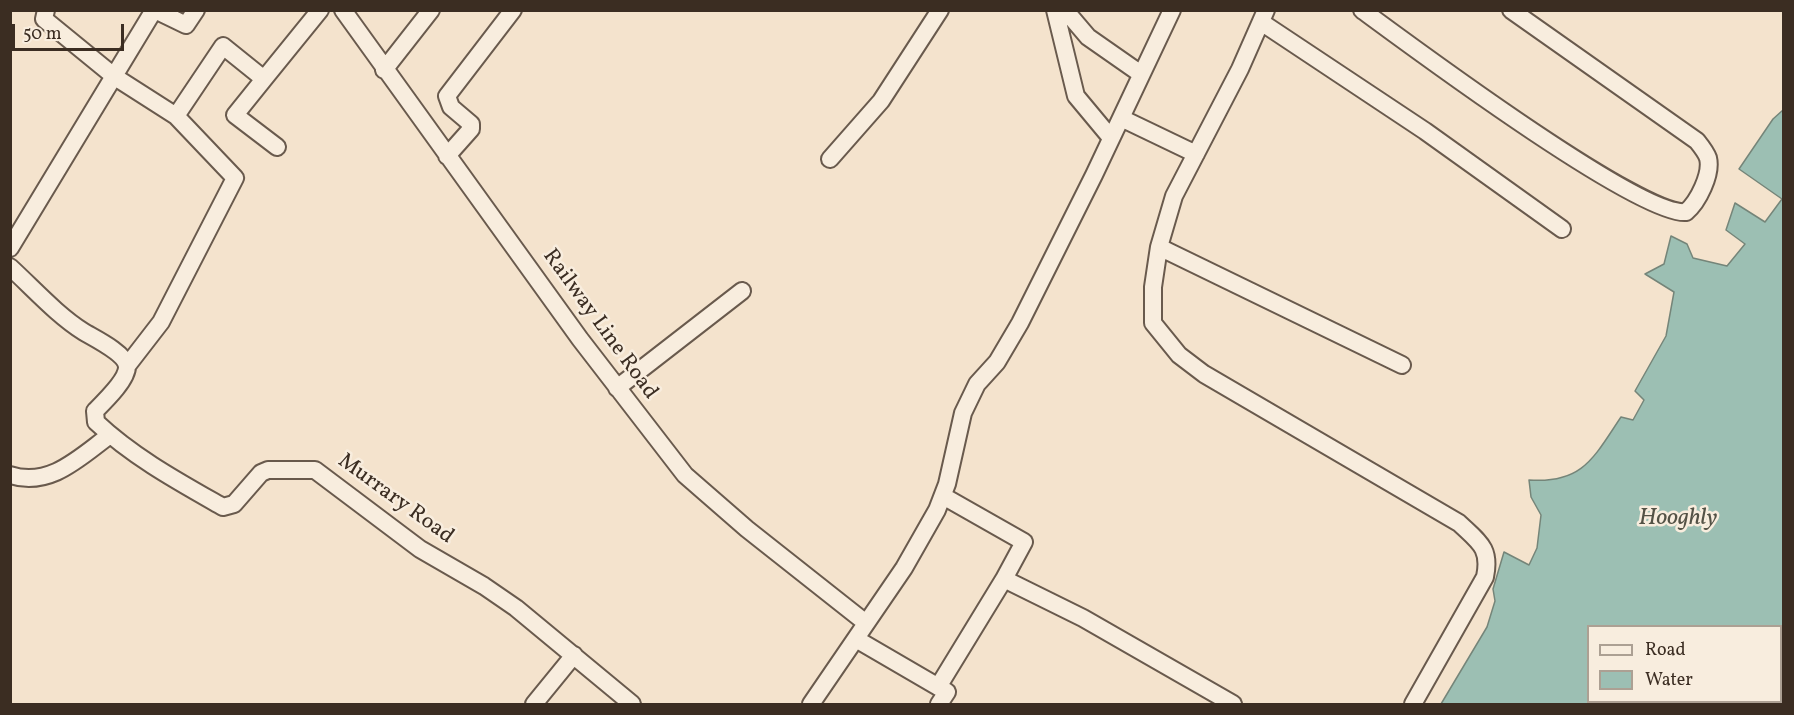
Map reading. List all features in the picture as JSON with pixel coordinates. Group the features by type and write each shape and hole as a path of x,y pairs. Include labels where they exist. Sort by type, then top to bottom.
{"street":[{"path":"46,10 44,19 115,77 176,116 223,46 264,79"},
{"path":"10,248 155,10 186,26 196,10"},
{"path":"277,147 234,115 320,10"},
{"name":"Railway Line Road","path":"343,10 384,70 617,388 685,475 747,529 866,623"},
{"path":"384,70 431,10"},
{"path":"447,156 471,129 471,124 452,107 447,96 513,10"},
{"path":"830,159 881,101 940,10"},
{"path":"1055,10 1076,96 1111,138"},
{"path":"1065,10 1088,37 1141,74"},
{"path":"812,705 904,568 943,496 963,413 977,384 997,362 1020,322 1172,10"},
{"path":"1362,10 1470,89 1604,177 1669,211 1686,212 1692,207 1706,179 1709,159 1697,141 1511,10"},
{"path":"1413,705 1485,577 1488,561 1486,551 1459,523 1204,374 1179,355 1153,323 1153,287 1159,248 1174,196 1240,69 1264,16 1562,229"},
{"name":"Murrary Road","path":"176,116 236,177 161,322 127,366 114,391 95,411 96,422 110,435 180,483 223,507 234,504 261,473 268,470 315,470 420,549 484,586 574,655 632,705"},
{"path":"1121,118 1196,154"},
{"path":"1159,248 1402,365"},
{"path":"10,267 81,330 111,348 127,366"},
{"path":"617,388 742,291"},
{"path":"10,475 37,478 52,475 110,435"},
{"path":"938,687 1024,542 943,496"},
{"path":"1004,579 1083,618 1233,705"},
{"path":"856,639 947,692 939,705"},
{"path":"534,705 574,655"}],"water":[{"name":"Hooghly","path":"1783,110 1783,704 1441,704 1487,627 1495,601 1493,589 1504,552 1529,565 1537,548 1541,515 1531,497 1529,480 1547,480 1575,472 1594,456 1621,417 1633,420 1644,400 1635,391 1666,336 1674,292 1645,274 1664,264 1671,236 1687,244 1693,258 1727,266 1745,244 1726,230 1735,203 1765,222 1782,199 1739,169 1773,119"}]}
